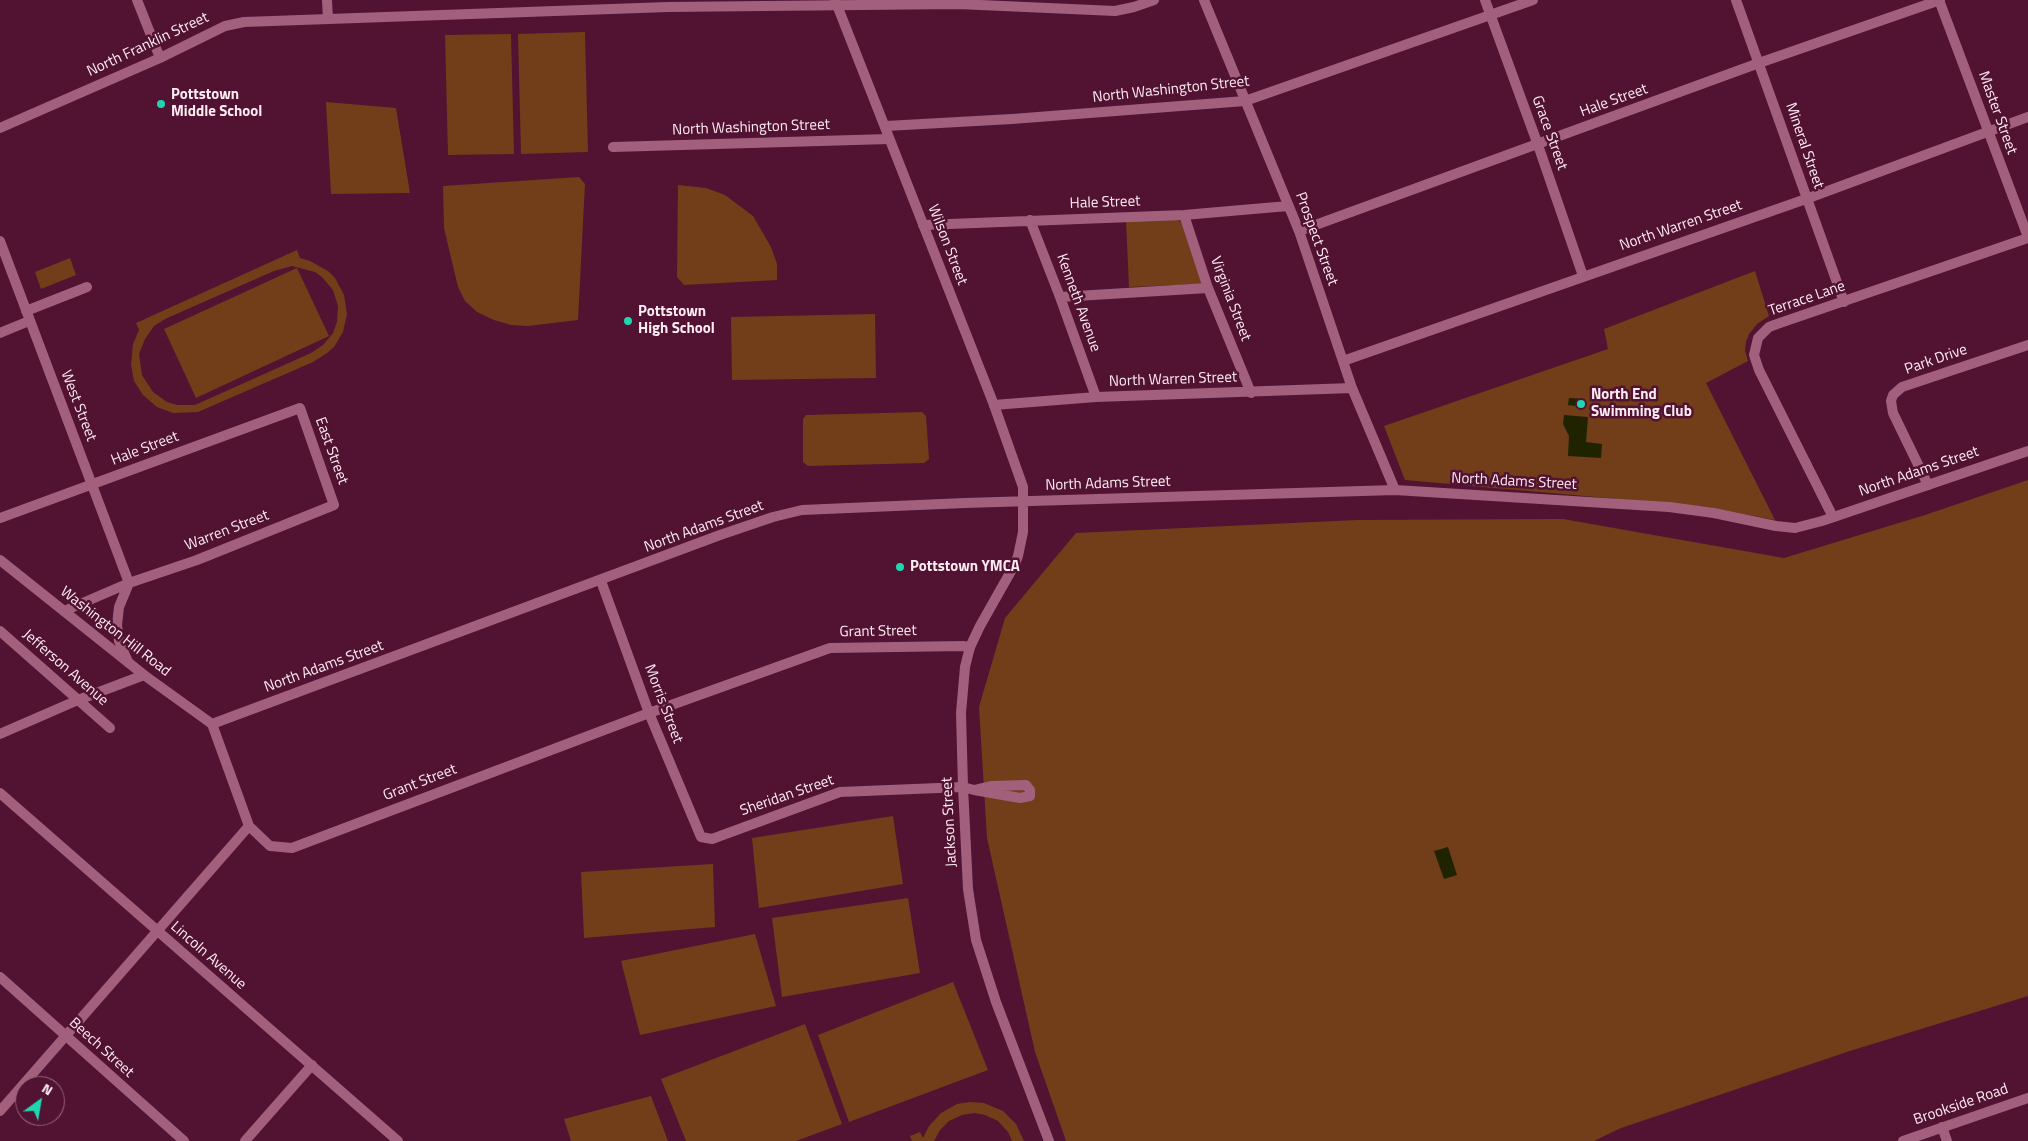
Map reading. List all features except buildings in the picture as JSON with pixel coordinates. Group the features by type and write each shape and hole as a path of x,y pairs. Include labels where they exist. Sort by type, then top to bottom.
{"street":[{"path":"137,0 160,58"},
{"path":"327,0 328,19"},
{"name":"North Franklin Street","path":"0,128 160,58 225,26 244,22 836,3 958,2 1115,10 1134,7 1154,0"},
{"name":"Prospect Street","path":"1204,0 1299,231 1352,388 1395,490"},
{"name":"Grace Street","path":"1485,0 1538,144 1583,276"},
{"name":"North Washington Street","path":"886,126 1012,120 1245,101 1534,0"},
{"name":"Mineral Street","path":"1736,0 1844,302"},
{"name":"Hale Street","path":"1299,231 1759,63 1940,0"},
{"name":"Master Street","path":"1940,0 2028,238"},
{"name":"Wilson Street","path":"836,3 886,126 994,405 1023,487 1024,502"},
{"name":"North Warren Street","path":"1343,361 1806,199 2028,116"},
{"name":"North Washington Street","path":"613,147 890,139"},
{"name":"Hale Street","path":"923,225 1184,215 1288,206"},
{"name":"Virginia Street","path":"1184,215 1208,288 1251,393"},
{"name":"Kenneth Avenue","path":"1030,220 1096,398"},
{"name":"Terrace Lane","path":"1833,517 1759,370 1754,355 1758,338 1769,327 2028,238"},
{"name":"West Street","path":"0,241 129,583"},
{"path":"0,333 28,316 87,287"},
{"path":"1060,297 1208,288"},
{"name":"Park Drive","path":"1928,485 1893,413 1891,400 1893,395 1902,387 2028,345"},
{"name":"North Warren Street","path":"994,405 1096,398 1352,388"},
{"name":"Hale Street","path":"0,518 300,408"},
{"name":"East Street","path":"300,408 334,505"},
{"name":"North Adams Street","path":"212,724 728,533 773,517 802,510 965,503 1395,490 1692,510 1788,528 1833,517 2028,451"},
{"name":"Jackson Street","path":"1024,502 1023,532 1015,564 970,647 962,691 963,787 968,890 976,940 996,1002 1048,1141"},
{"name":"Warren Street","path":"64,610 129,583 197,560 334,505"},
{"name":"Washington Hill Road","path":"0,560 144,675 212,724"},
{"name":"Morris Street","path":"601,581 649,713 700,837"},
{"path":"128,662 120,641 117,625 119,607 129,583"},
{"name":"Jefferson Avenue","path":"0,631 110,728"},
{"name":"Grant Street","path":"249,826 270,846 292,848 649,713 830,648 970,647"},
{"path":"0,734 78,700 144,675"},
{"path":"0,1111 249,826 212,724"},
{"name":"Sheridan Street","path":"700,837 712,838 840,792 963,787 974,790"},
{"name":"Lincoln Avenue","path":"0,793 398,1141"},
{"name":"Beech Street","path":"0,977 184,1141"},
{"path":"245,1141 312,1065"},
{"name":"Brookside Road","path":"1904,1141 2028,1098"},
{"path":"1942,1127 1947,1141"}],"shaded area":[{"path":"585,32 588,152 521,154 518,34"},
{"path":"511,34 514,154 448,155 445,35"},
{"path":"326,102 396,108 410,193 331,194"},
{"path":"579,177 585,184 578,320 528,326 511,325 477,312 465,301 458,287 444,228 443,186"},
{"path":"678,185 706,188 725,195 753,216 771,247 777,264 777,280 684,285 677,277"},
{"path":"1174,218 1181,222 1202,284 1129,287 1126,220"},
{"path":"297,250 300,258 328,271 335,278 344,295 347,314 343,332 334,347 327,353 313,362 198,412 173,413 157,407 143,395 134,381 131,365 133,344 139,330 136,323","holes":["292,266 315,272 333,290 338,306 337,322 333,333 323,345 311,353 195,405 177,405 167,402 153,392 142,375 139,354 145,339 154,326 165,319 274,271"]},
{"path":"70,258 76,275 41,289 35,272"},
{"path":"297,268 329,336 196,398 164,329"},
{"name":"North End Swimming Club","path":"1755,271 1769,316 1757,324 1749,334 1745,351 1748,361 1706,383 1775,520 1708,507 1405,480 1384,426 1608,349 1604,329"},
{"path":"875,314 876,378 732,380 731,317"},
{"path":"1569,398 1585,399 1584,407 1568,405"},
{"path":"922,412 926,416 929,459 924,463 808,466 803,462 803,419 806,415"},
{"path":"1564,415 1588,417 1586,442 1602,444 1601,458 1568,456 1569,436 1563,424"},
{"path":"2028,480 2028,996 1850,1051 1621,1128 1594,1141 1066,1141 1035,1052 987,838 979,707 1005,618 1076,533 1357,520 1563,519 1784,558 1925,515"},
{"path":"893,816 903,884 759,908 752,838"},
{"path":"1448,847 1457,875 1444,879 1434,851"},
{"path":"713,864 715,927 584,938 581,872"},
{"path":"908,898 920,973 782,997 772,918"},
{"path":"755,934 776,1006 640,1035 621,961"},
{"path":"953,982 988,1070 849,1122 818,1035"},
{"path":"805,1024 842,1124 796,1141 686,1141 661,1079"},
{"path":"651,1096 668,1141 571,1141 564,1119"},
{"path":"970,1102 984,1103 1003,1111 1016,1124 1024,1141 1012,1141 1008,1132 998,1121 975,1113 962,1115 949,1121 940,1130 934,1141 912,1141 910,1136 920,1132 923,1138 929,1126 941,1113 957,1104"}],"place":[{"name":"Pottstown Middle School","path":"161,104"},
{"name":"Pottstown High School","path":"628,321"},
{"name":"North End Swimming Club","path":"1581,404"},
{"name":"Pottstown YMCA","path":"900,567"}]}
